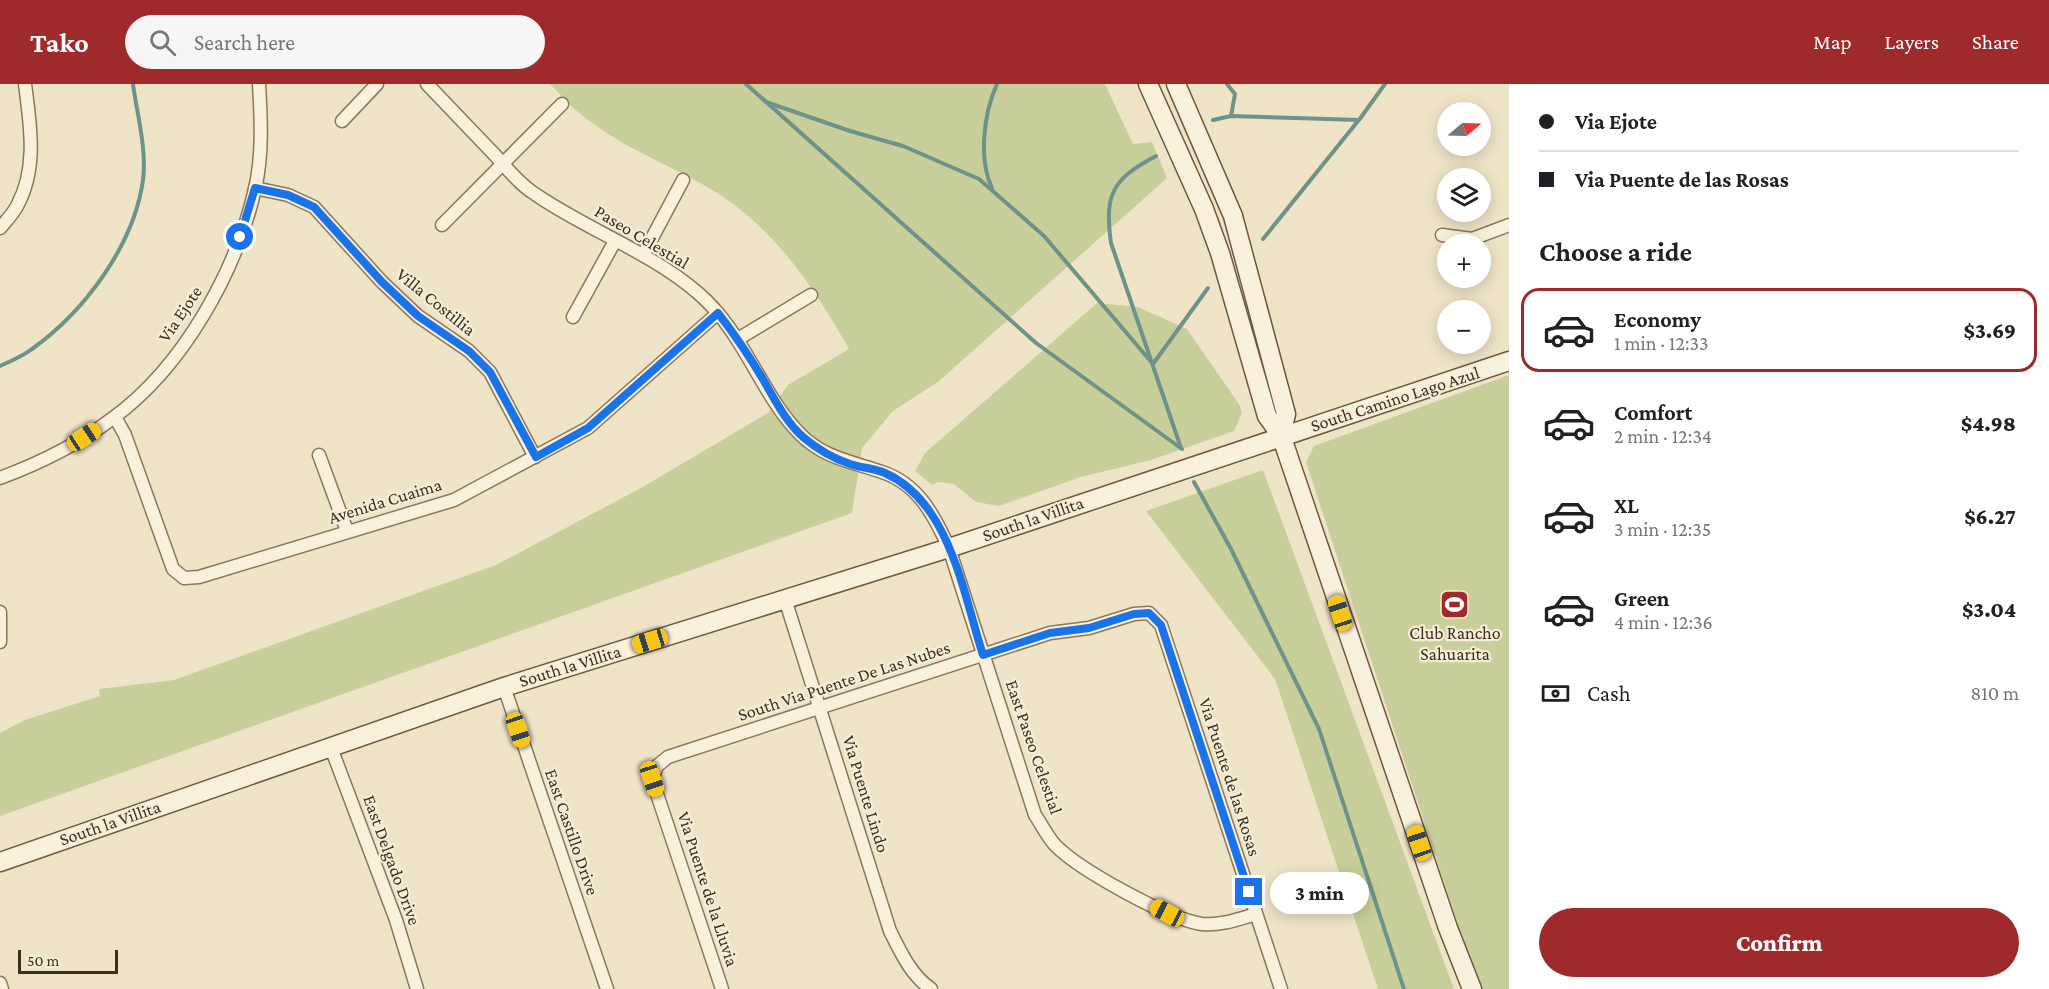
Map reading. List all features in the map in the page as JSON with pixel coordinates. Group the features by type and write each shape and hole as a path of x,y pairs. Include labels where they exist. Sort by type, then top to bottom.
{"street":[{"path":"0,228 17,206 28,176 31,137 25,84"},
{"name":"Via Ejote","path":"0,478 69,446 114,417 186,343 218,290 240,237 255,188 261,127 259,84"},
{"path":"342,121 377,84"},
{"name":"Paseo Celestial","path":"427,84 533,194 643,255 699,293 738,339 783,412 800,435 819,450 850,464 884,472 912,489 933,512 949,548"},
{"path":"1148,84 1204,209 1220,253 1267,416 1281,435 1437,895 1472,989"},
{"path":"1176,84 1233,216 1246,257 1286,414 1281,435"},
{"path":"442,225 562,104"},
{"path":"643,255 683,180"},
{"name":"Villa Costillia","path":"255,188 288,195 314,207 382,282 418,316 469,351 490,372 536,457"},
{"path":"1485,234 1509,225"},
{"path":"573,317 615,241"},
{"path":"738,339 811,295"},
{"name":"Avenida Cuaima","path":"114,417 125,435 165,553 173,569 184,578 199,577 454,500 588,428 718,313"},
{"name":"South Camino Lago Azul","path":"1281,435 1509,362"},
{"name":"South la Villita","path":"0,862 330,745 504,687 949,548 1281,435"},
{"path":"319,455 347,531"},
{"name":"East Paseo Celestial","path":"949,548 1035,815 1054,845 1077,864 1167,913 1202,924 1228,923 1256,914"},
{"name":"Via Puente Lindo","path":"785,599 890,932 905,961 920,981 931,989"},
{"path":"0,612 0,642"},
{"name":"South Via Puente De Las Nubes","path":"657,766 668,757 1050,633 1089,628 1134,614 1149,613"},
{"name":"Via Puente de las Rosas","path":"1149,613 1161,625 1281,989"},
{"name":"East Castillo Drive","path":"504,687 607,989"},
{"name":"East Delgado Drive","path":"330,745 396,920 417,989"},
{"name":"Via Puente de la Lluvia","path":"657,766 652,779 722,989"},
{"path":"0,983 2,989"}],"green space":[{"path":"550,84 1105,84 1133,144 1152,142 1167,178 938,382 893,411 862,448 852,513 0,816 0,733 25,720 100,696 99,689 174,680 496,565 641,488 768,413 788,385 849,349 797,268 766,232 748,216 713,190 610,135 576,110"},
{"path":"1097,303 1138,307 1187,329 1239,404 1242,413 1234,431 1151,460 1081,477 999,506 976,502 954,484 938,482 932,485 915,471 925,453"},
{"path":"1509,375 1509,989 1483,989 1464,943 1306,462 1314,446"},
{"path":"1263,470 1454,989 1378,989 1275,679 1146,511"}],"waterway":[{"path":"0,366 28,352 70,316 104,275 118,252 138,204 143,180 143,144 133,84"},
{"path":"746,84 1036,343 1182,449"},
{"path":"992,188 985,163 984,136 989,108 997,84"},
{"path":"1227,84 1235,94 1231,116"},
{"path":"1213,120 1231,116 1359,120 1385,84"},
{"path":"766,102 850,131 903,146 979,179 1044,236 1153,364 1208,288"},
{"path":"1263,239 1358,121"},
{"path":"1156,156 1141,164 1121,180 1111,200 1109,226 1111,243 1181,448"},
{"path":"1194,482 1231,549 1319,729 1404,989"}],"place":[{"name":"Club Rancho Sahuarita","path":"1455,604"}],"route":[{"path":"240,237 255,188 288,195 314,207 339,231 382,282 418,316 469,351 490,372 536,457 588,428 718,313 738,339 783,412 800,435 819,450 850,464 884,472 912,489 933,512 949,548 983,655 1050,633 1089,628 1134,614 1149,613 1161,625 1249,892"}]}
